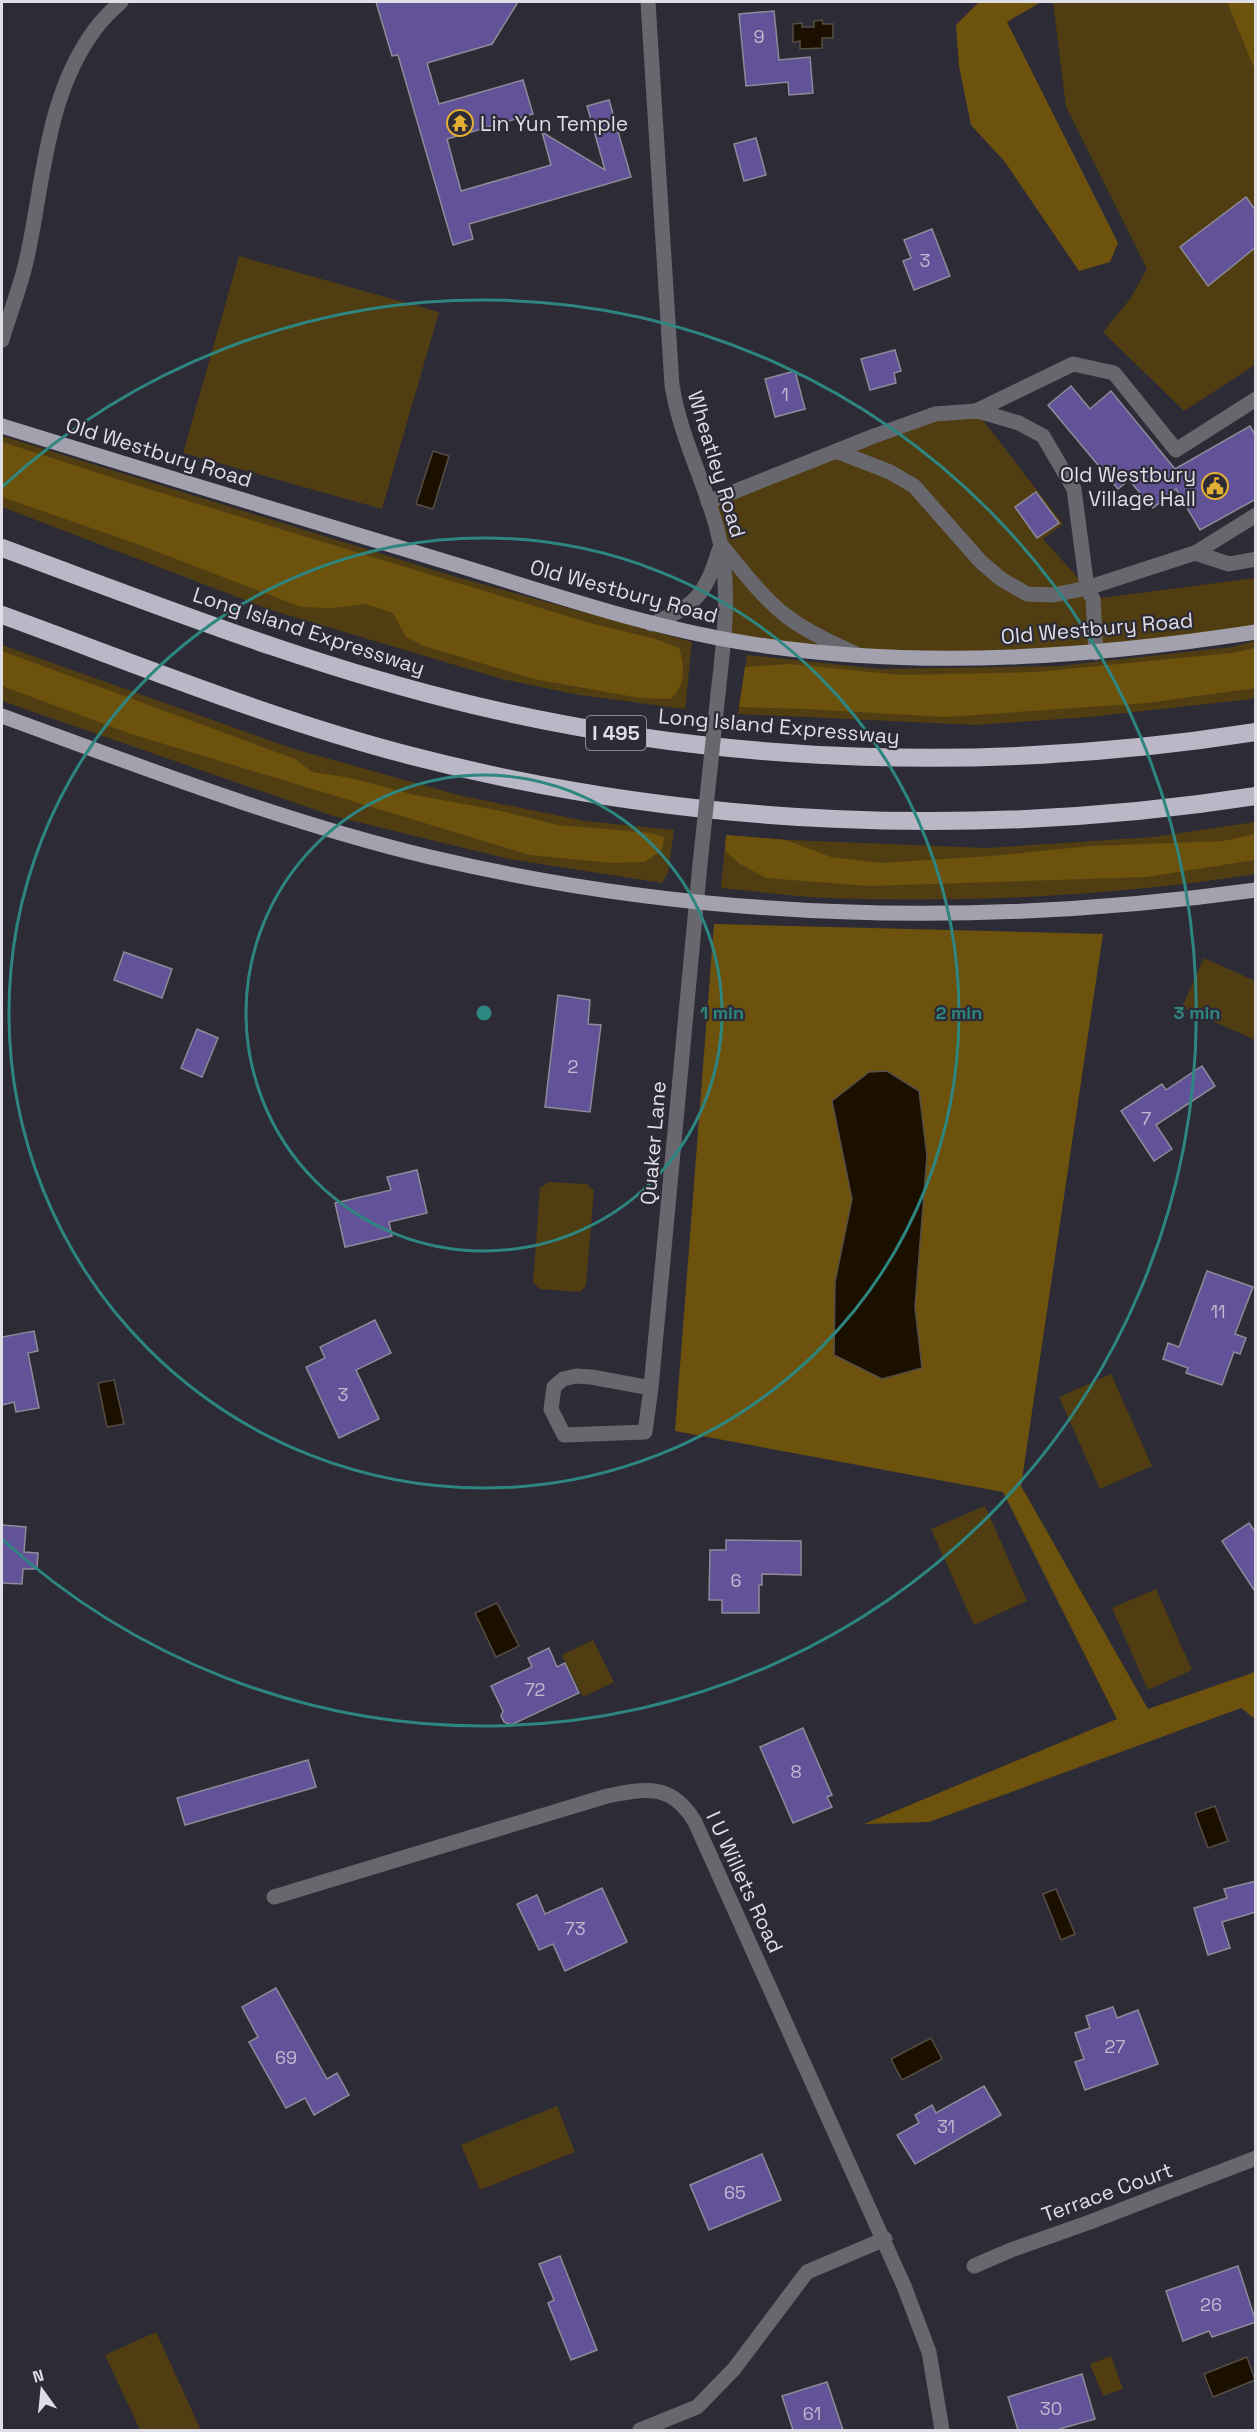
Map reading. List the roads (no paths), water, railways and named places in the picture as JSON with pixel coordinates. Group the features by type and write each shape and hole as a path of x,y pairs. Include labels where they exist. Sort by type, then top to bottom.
{"highway":[{"name":"Long Island Expressway","path":"2,548 331,666 539,720 686,744 824,756 967,759 1110,751 1256,732"},
{"path":"2,615 294,721 361,742 487,774 629,799 774,815 919,822 1065,818 1137,812 1256,796"}],"main road":[{"name":"Old Westbury Road","path":"2,426 560,598 651,624 724,640 861,656 992,659 1096,653 1256,632"},
{"path":"2,716 321,827 400,849 567,884 697,902 834,912 960,915 1132,905 1256,890"}],"street":[{"path":"2,340 27,260 47,142 65,85 79,55 96,28 121,2"},
{"name":"Wheatley Road","path":"648,2 672,385 679,422 721,544 725,590 724,640 697,902"},
{"path":"976,411 1073,364 1114,373 1176,450 1256,399"},
{"path":"708,502 935,414 976,411 1019,423 1043,436 1074,489 1087,588 1093,599 1096,653"},
{"path":"836,451 890,472 914,486 981,562 1001,579 1027,594 1053,595 1087,588 1195,553 1256,515"},
{"path":"651,624 678,613 692,604 710,576 721,544"},
{"path":"721,544 762,593 786,615 811,632 861,656"},
{"path":"1195,553 1228,564 1256,560"},
{"name":"Quaker Lane","path":"651,1388 576,1376 563,1379 554,1388 551,1409 564,1435 645,1432 651,1388 697,902"},
{"name":"I U Willets Road","path":"274,1897 607,1796 647,1790 660,1790 671,1795 688,1810 695,1822 885,2239 929,2352 942,2430"},
{"name":"Terrace Court","path":"974,2266 1256,2158"},
{"path":"640,2430 697,2408 734,2369 807,2272 885,2239"}],"place":[{"name":"Lin Yun Temple","path":"460,123"},
{"name":"Old Westbury Village Hall","path":"1215,486"}]}
